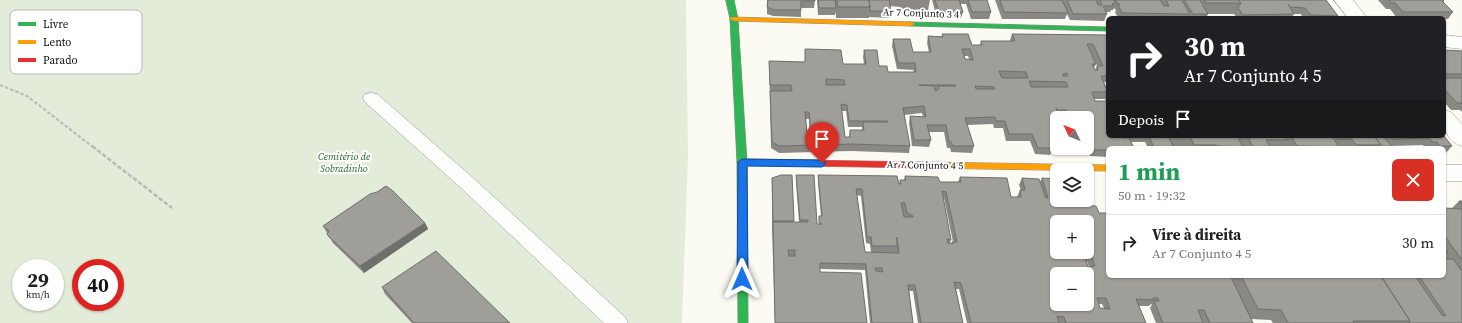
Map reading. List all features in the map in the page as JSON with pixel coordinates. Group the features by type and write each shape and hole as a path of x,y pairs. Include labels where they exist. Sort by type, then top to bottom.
{"street":[{"path":"730,0 734,19 742,162 743,323"},
{"path":"1343,0 1356,16"},
{"name":"Ar 7 Conjunto 3 4","path":"734,19 1106,29"},
{"path":"1446,41 1462,43"},
{"path":"1446,119 1462,138"},
{"name":"Ar 7 Conjunto 4 5","path":"742,162 1106,168"},
{"path":"1446,173 1462,173"}],"lane":[{"path":"371,98 466,182 618,323"}],"path":[{"path":"0,85 27,96 172,208"}],"green space":[{"name":"Cemitério de Sobradinho","path":"0,0 686,0 688,156 682,323 0,323"}],"building":[{"path":"768,0 815,1 801,1 801,10 774,10 767,7"},
{"path":"818,0 835,0 836,8 819,8"},
{"path":"837,0 869,0 870,7 838,7"},
{"path":"869,0 889,0 891,11 870,11"},
{"path":"935,0 959,0 963,12 939,12"},
{"path":"968,0 987,0 991,12 972,12"},
{"path":"1000,0 1062,0 1068,13 1004,12"},
{"path":"1067,0 1096,0 1098,5 1102,5 1100,0 1114,0 1115,3 1112,4 1113,6 1103,6 1107,14 1073,14"},
{"path":"1115,0 1160,0 1164,6 1169,6 1166,0 1182,0 1190,14 1122,13 1118,5 1120,5"},
{"path":"1184,0 1200,0 1208,14 1193,14"},
{"path":"1204,0 1238,0 1241,3 1206,3"},
{"path":"1238,0 1326,0 1338,16 1311,15 1305,8 1290,7 1288,4 1294,14 1243,15 1238,8 1241,3"},
{"path":"1389,0 1443,0 1444,1 1442,1 1453,12 1403,12 1395,3 1391,3"},
{"path":"942,34 968,34 972,45 982,45 981,41 1015,41 1012,34 1106,35 1106,76 1101,76 1106,92 1092,92 1095,101 1106,101 1106,138 1129,138 1133,146 1106,146 1106,150 1094,150 1094,111 1066,111 1057,110 1056,108 1057,111 1050,111 1050,148 1038,148 1032,134 1009,134 1005,121 996,121 995,117 965,118 974,146 953,146 949,141 946,125 927,125 931,140 914,140 910,116 926,117 924,106 903,108 910,146 852,144 779,146 772,142 770,91 792,91 791,85 770,85 769,61 805,62 805,49 841,50 843,64 866,64 864,50 877,50 879,66 887,66 888,72 916,72 915,63 898,63 893,39 910,39 913,52 931,52 928,36 943,37","holes":["1087,44 1093,44 1103,66 1097,66 1098,70 1095,70 1092,64 1096,64","962,49 970,49 973,60 965,59","999,71 1026,72 1028,78 1002,78","1067,73 1068,76 1063,76 1063,74","826,79 844,80 845,85 826,85","1029,81 1066,82 1068,87 1031,87","919,85 955,85 956,86 938,86 939,89 935,91 934,86","975,86 994,87 995,89 976,89","841,104 847,105 849,121 888,122 863,122 864,130 850,130 850,137 845,137","805,112 809,112 811,134 807,134"]},
{"path":"1446,50 1462,51 1462,74 1446,74"},
{"path":"1446,78 1462,78 1462,103 1457,103 1446,91"},
{"path":"1150,138 1169,138 1173,146 1153,146"},
{"path":"1191,138 1238,138 1242,146 1217,146 1194,145"},
{"path":"1250,138 1286,138 1287,140 1266,140 1270,146 1253,146 1249,140"},
{"path":"1292,138 1333,138 1338,146 1297,146"},
{"path":"1336,138 1376,138 1381,145 1356,145 1352,139"},
{"path":"1376,138 1385,138 1391,146 1380,146"},
{"path":"1392,138 1429,138 1393,139"},
{"path":"1429,138 1446,138 1452,146 1440,146 1437,142 1432,142"},
{"path":"781,175 792,175 794,221 773,221 772,178"},
{"path":"796,175 814,175 817,224 822,224 819,223 819,216 822,216 818,175 897,176 899,184 901,184 900,180 906,180 905,176 938,177 940,182 961,182 960,177 1007,178 1011,197 1021,197 1020,190 1025,190 1022,178 1039,179 1046,198 1048,198 1042,178 1050,179 1050,207 1096,206 1099,213 1106,213 1106,278 1231,278 1253,323 1210,323 1204,310 1198,310 1203,323 1163,323 1154,301 1159,301 1158,298 1153,298 1154,300 1136,299 1146,323 1066,323 1064,317 1057,316 1059,323 971,323 961,283 954,282 963,323 921,323 915,285 908,285 913,323 872,323 866,264 820,263 820,272 861,273 867,323 775,323 773,222 808,222 808,220 800,220","holes":["856,189 862,189 867,237 871,237 872,246 897,246 897,237 899,253 865,252","942,191 946,192 957,242 952,242 953,244 948,243 947,239 951,240","901,203 905,203 907,213 913,217 904,217","788,250 795,250 795,256 789,256","875,268 882,268 883,272 876,271","1097,298 1106,298 1110,309 1100,308"]},
{"path":"386,186 425,223 360,266 329,237 327,234 329,231 323,226 370,194 377,192"},
{"path":"1446,208 1462,209 1462,260 1446,238"},
{"path":"436,251 510,323 414,323 382,287"},
{"path":"1446,259 1453,259 1462,271 1462,323 1408,323 1410,321 1382,278 1416,278 1442,315 1446,316 1420,278 1446,278"},
{"path":"1242,278 1382,278 1410,321 1288,323 1281,310 1258,309"}],"traffic: fast":[{"path":"730,0 734,19 742,162 743,323"},
{"path":"911,24 1106,29"}],"traffic: slow":[{"path":"734,19 911,24"},
{"path":"922,165 1106,168"}],"traffic: jam":[{"path":"742,162 922,165"}],"route":[{"path":"742,279 742,162 822,163"}]}
